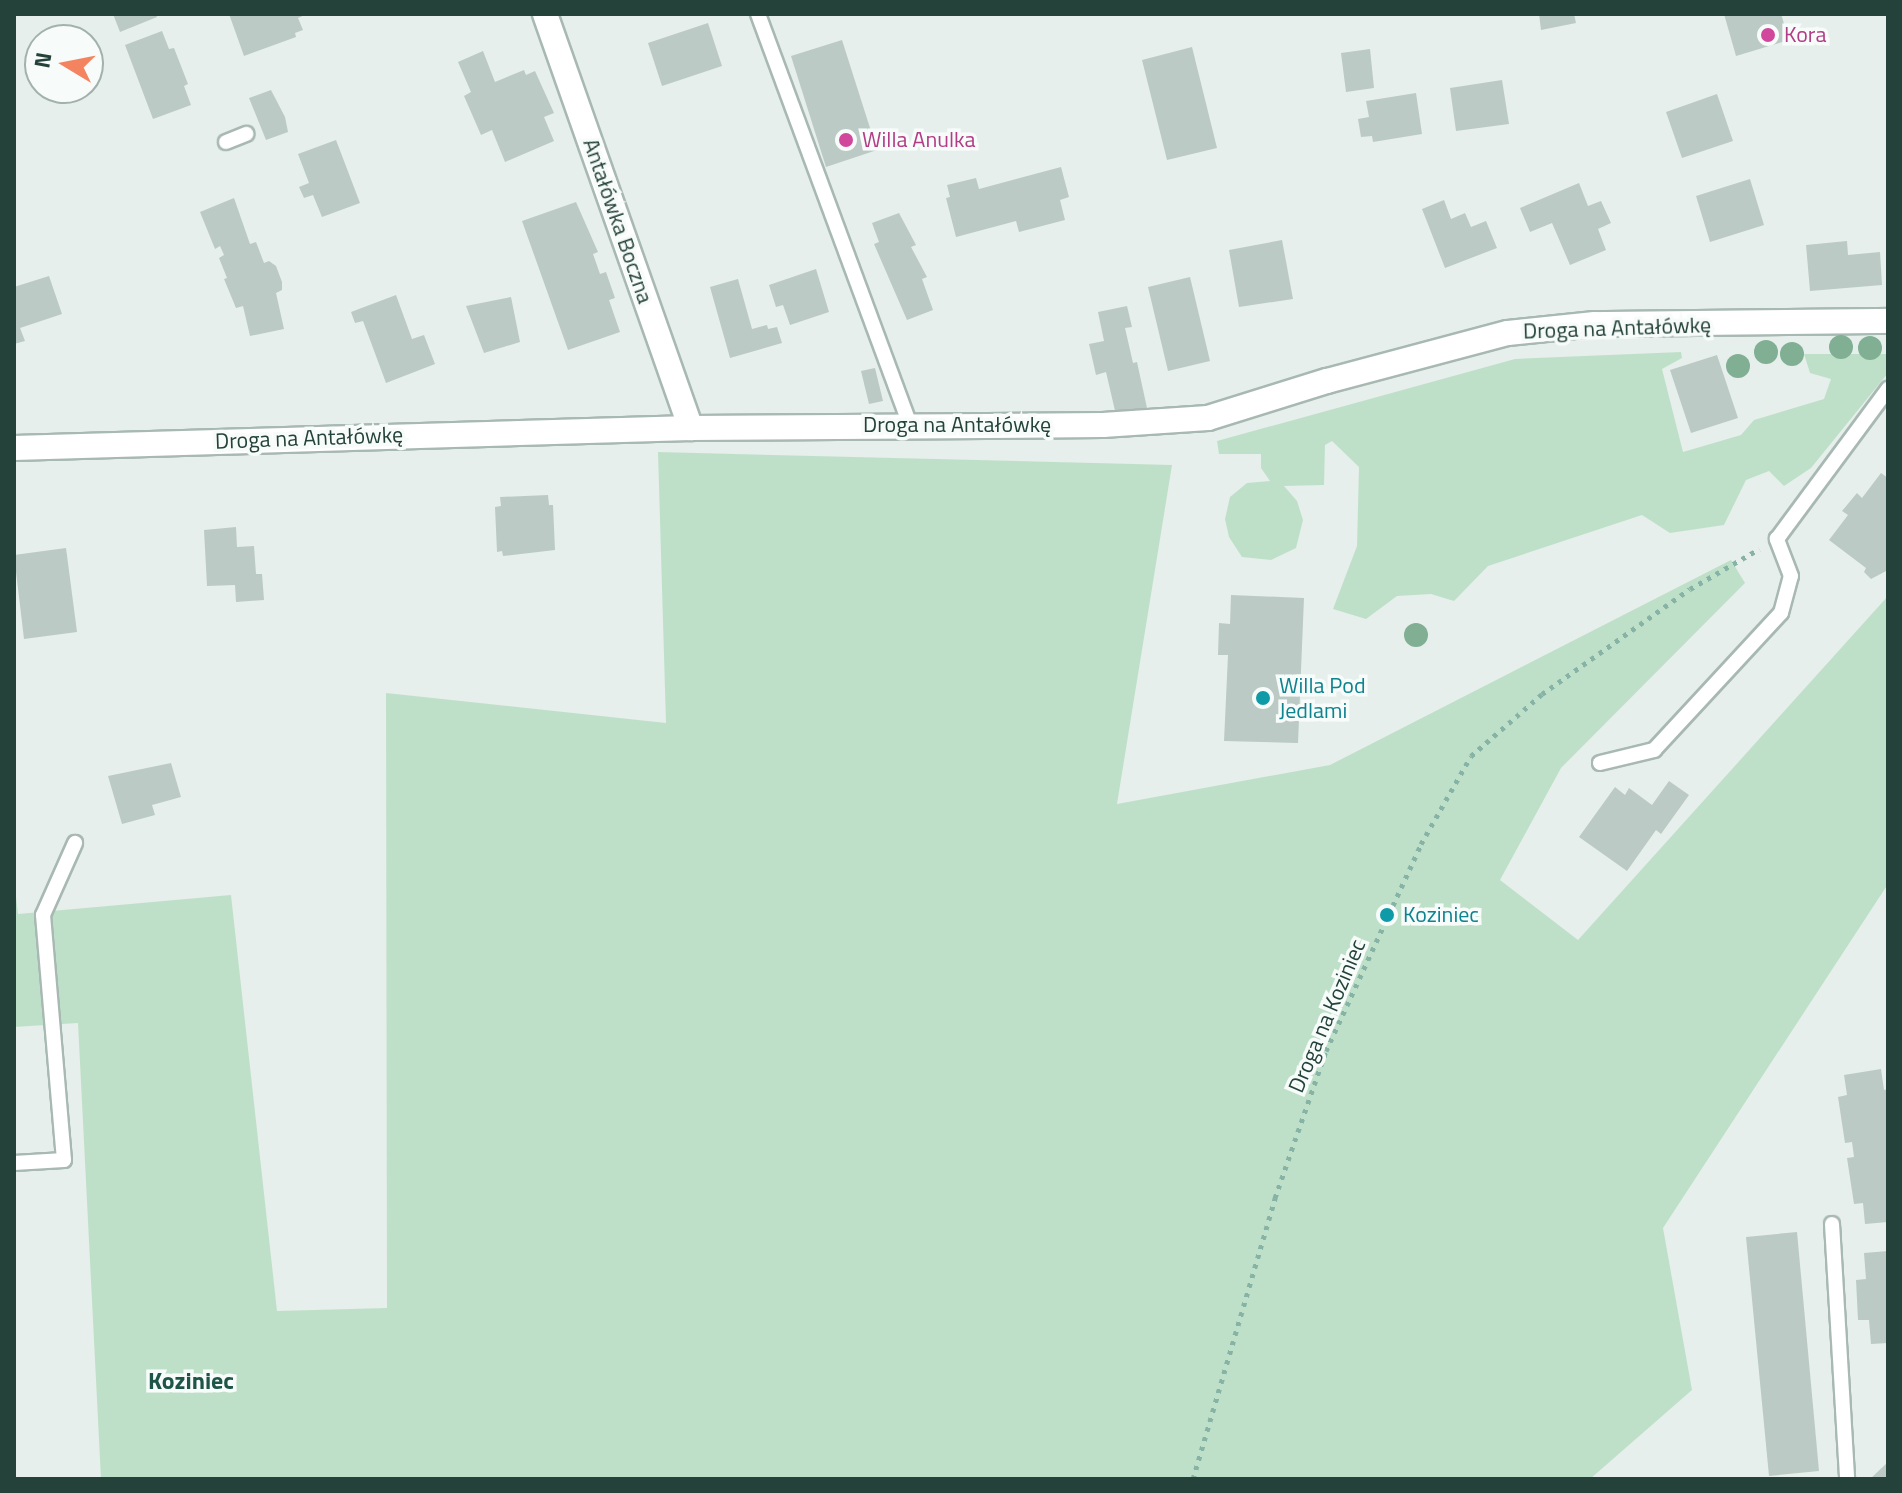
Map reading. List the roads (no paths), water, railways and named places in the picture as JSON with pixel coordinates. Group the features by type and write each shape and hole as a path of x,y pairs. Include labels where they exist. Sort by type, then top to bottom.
{"street":[{"name":"Antałówka Boczna","path":"545,14 691,428"},
{"name":"Droga na Antałówkę","path":"14,448 691,428 1103,425 1208,418 1327,381 1508,333 1595,324 1888,321"}],"lane":[{"path":"758,14 910,425"},
{"path":"226,142 246,134"},
{"path":"1600,763 1654,750 1781,613 1791,576 1777,539 1888,389"},
{"path":"14,1163 64,1160 43,915 75,843"},
{"path":"1832,1224 1847,1479"}],"place":[{"name":"Kora","path":"1768,35"},
{"name":"Willa Anulka","path":"846,140"},
{"name":"Willa Pod Jedlami","path":"1263,698"},
{"name":"Koziniec","path":"1387,915"}],"district":[{"name":"Koziniec","path":"191,1381"}]}
